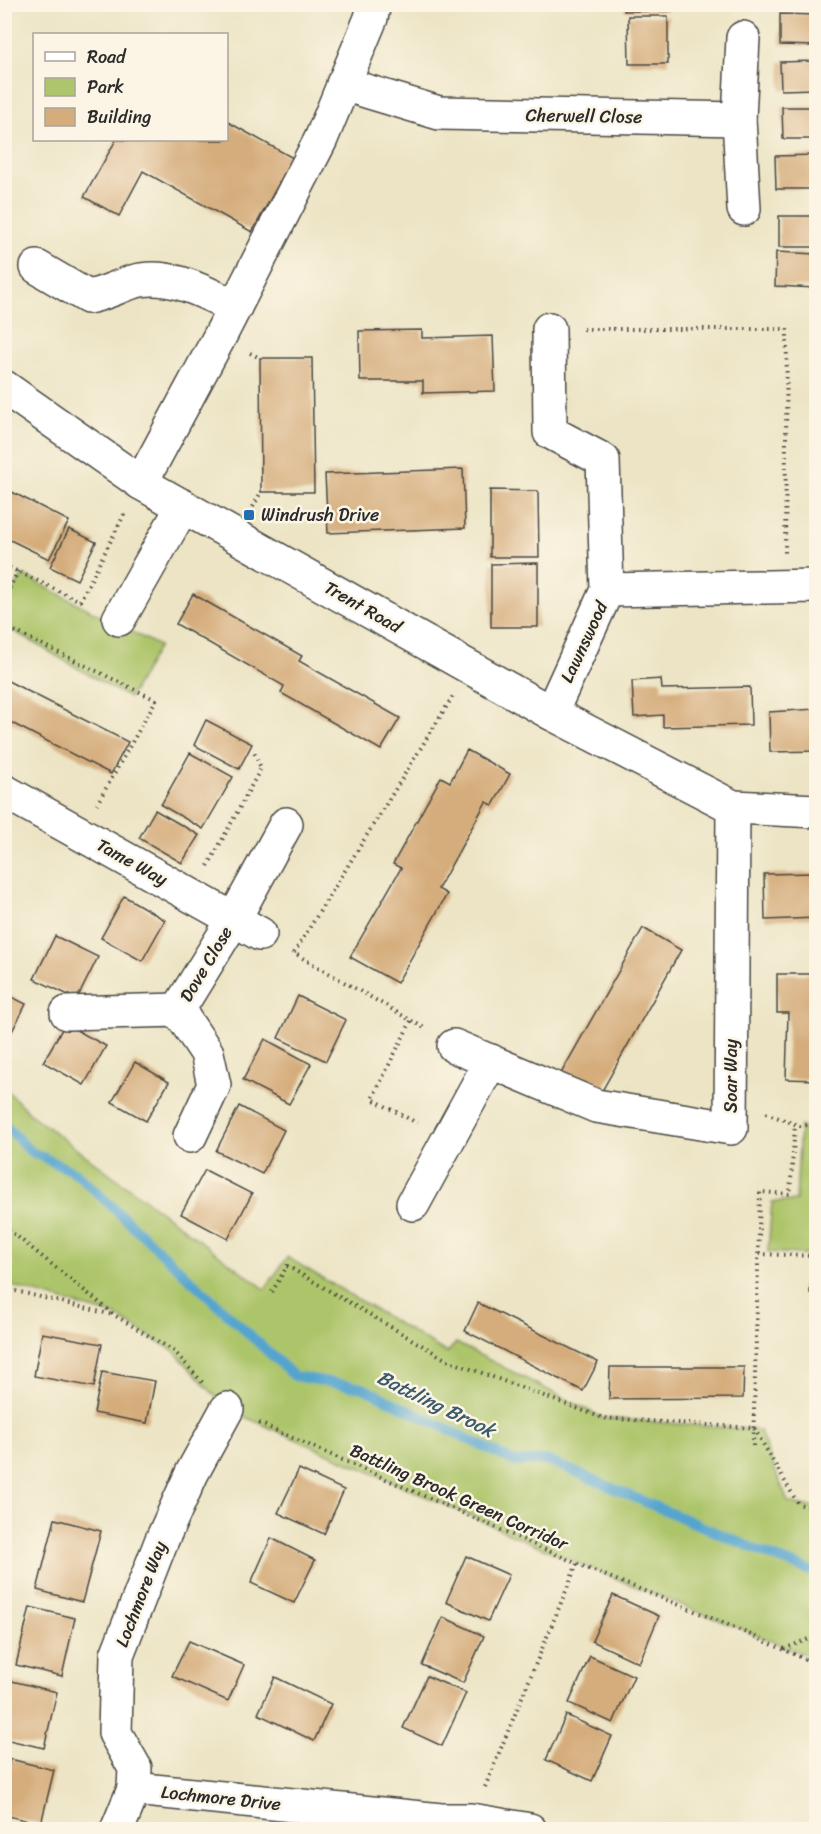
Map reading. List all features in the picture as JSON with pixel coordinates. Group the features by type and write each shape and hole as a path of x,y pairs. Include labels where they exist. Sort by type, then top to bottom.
{"street":[{"path":"141,483 321,139 371,18 374,4"},
{"path":"743,38 739,119 744,209"},
{"name":"Cherwell Close","path":"343,84 439,113 739,119"},
{"path":"38,267 88,297 104,294 134,281 178,281 235,307"},
{"name":"Lawnswood","path":"549,329 550,432 603,460 607,590 551,713"},
{"name":"Trent Road","path":"4,387 141,483 551,713 733,807"},
{"path":"118,619 183,506"},
{"path":"607,590 801,586"},
{"name":"Tame Way","path":"4,791 247,926"},
{"path":"733,807 816,811"},
{"name":"Soar Way","path":"454,1046 596,1106 731,1128 733,807"},
{"name":"Dove Close","path":"178,1010 247,926 286,824"},
{"path":"68,1013 178,1010 207,1053 214,1085 190,1136"},
{"path":"413,1204 491,1061"},
{"name":"Lochmore Way","path":"134,1789 135,1768 115,1733 117,1655 161,1542 192,1473 227,1409"},
{"name":"Lochmore Drive","path":"117,1830 134,1789 441,1820 471,1820 530,1830"}],"path":[{"path":"549,329 787,329 801,586"},
{"path":"4,565 80,601 141,483"},
{"path":"4,599 18,571"},
{"path":"4,626 156,700 80,833"},
{"path":"294,953 470,667"},
{"path":"192,896 261,768 253,750"},
{"path":"247,926 454,1046"},
{"path":"411,1021 372,1099 448,1140"},
{"path":"730,1093 761,1112 795,1125 816,1124"},
{"path":"753,1446 760,1192 790,1194 795,1125"},
{"name":"Battling Brook Green Corridor","path":"4,1226 116,1316 174,1351 227,1409 578,1563 816,1664"},
{"path":"759,1254 816,1256"},
{"path":"272,1292 287,1266 447,1360 603,1418 754,1428"},
{"name":"Battling Brook Green Corridor","path":"4,1288 116,1316"},
{"path":"754,1428 798,1504 816,1508"},
{"path":"471,1820 578,1563"},
{"path":"783,1649 816,1636"}],"green space":[{"path":"23,575 159,646 129,698 5,626 4,604"},
{"path":"4,1087 30,1114 265,1289 287,1257 447,1353 456,1343 603,1418 759,1430 788,1502 816,1508 816,1659 577,1563 227,1409 174,1351 116,1316 5,1284"},
{"path":"800,1126 816,1137 816,1255 768,1252 772,1202 796,1201"}],"building":[{"path":"624,4 669,4 669,11 624,11"},
{"path":"780,14 816,15 816,46 780,45"},
{"path":"628,16 668,16 668,64 629,64"},
{"path":"816,61 816,89 781,90 780,62"},
{"path":"782,107 816,107 816,139 783,139"},
{"path":"228,122 293,158 252,232 143,171 119,216 84,197 115,141 228,141"},
{"path":"816,155 816,189 776,189 775,156"},
{"path":"779,216 816,216 816,247 779,247"},
{"path":"776,252 816,254 816,288 775,286"},
{"path":"422,330 422,338 493,336 495,391 423,393 423,381 360,381 359,331"},
{"path":"260,358 312,358 314,492 261,492"},
{"path":"463,469 465,528 328,533 325,474"},
{"path":"6,489 69,521 49,559 4,537"},
{"path":"490,490 538,491 539,557 490,557"},
{"path":"69,529 96,542 77,580 50,567"},
{"path":"538,563 538,627 491,627 491,564"},
{"path":"193,594 302,656 299,661 400,718 381,750 281,693 284,686 176,624"},
{"path":"4,679 128,742 111,774 4,719"},
{"path":"661,679 662,689 750,687 751,725 663,727 663,715 634,717 632,681"},
{"path":"816,709 816,751 770,752 769,712"},
{"path":"206,720 252,744 239,769 194,745"},
{"path":"467,750 510,774 493,805 486,802 438,889 447,894 397,983 350,957 401,868 393,864 441,777 450,782"},
{"path":"190,753 233,777 203,829 161,805"},
{"path":"155,810 199,835 182,863 139,838"},
{"path":"816,873 816,918 765,920 764,874"},
{"path":"124,896 165,920 142,961 101,938"},
{"path":"643,928 681,950 598,1098 559,1077"},
{"path":"55,936 98,957 77,999 34,979"},
{"path":"777,974 816,974 816,1080 786,1079 788,1013 777,1013"},
{"path":"4,993 26,1004 4,1047"},
{"path":"298,996 346,1020 326,1061 278,1038"},
{"path":"65,1024 106,1046 84,1085 43,1062"},
{"path":"265,1039 311,1064 289,1104 243,1080"},
{"path":"135,1062 169,1082 146,1121 112,1102"},
{"path":"239,1106 284,1130 262,1174 216,1151"},
{"path":"205,1170 252,1194 228,1239 181,1214"},
{"path":"812,1257 816,1257 816,1294 810,1293"},
{"path":"478,1303 598,1362 583,1391 465,1331"},
{"path":"42,1333 102,1344 94,1387 34,1376"},
{"path":"610,1367 744,1367 743,1398 609,1399"},
{"path":"102,1372 155,1381 147,1423 94,1413"},
{"path":"299,1469 344,1490 324,1534 278,1513"},
{"path":"55,1519 101,1531 82,1602 37,1590"},
{"path":"271,1538 315,1560 294,1603 251,1583"},
{"path":"466,1556 509,1575 488,1621 446,1602"},
{"path":"613,1595 659,1616 639,1663 592,1641"},
{"path":"30,1607 75,1618 62,1676 16,1665"},
{"path":"443,1617 484,1636 463,1683 422,1665"},
{"path":"189,1641 244,1665 228,1701 172,1676"},
{"path":"590,1656 634,1676 613,1723 569,1703"},
{"path":"427,1676 466,1693 442,1746 403,1728"},
{"path":"275,1677 331,1704 314,1741 258,1714"},
{"path":"12,1681 57,1692 44,1748 4,1739 4,1712"},
{"path":"566,1715 612,1736 592,1781 546,1760"},
{"path":"10,1759 54,1770 41,1824 4,1815 4,1782"}],"waterway":[{"name":"Battling Brook","path":"4,1124 30,1151 76,1173 294,1376 363,1388 515,1462 547,1460 816,1573"}],"place":[{"name":"Windrush Drive","path":"249,515"}]}
